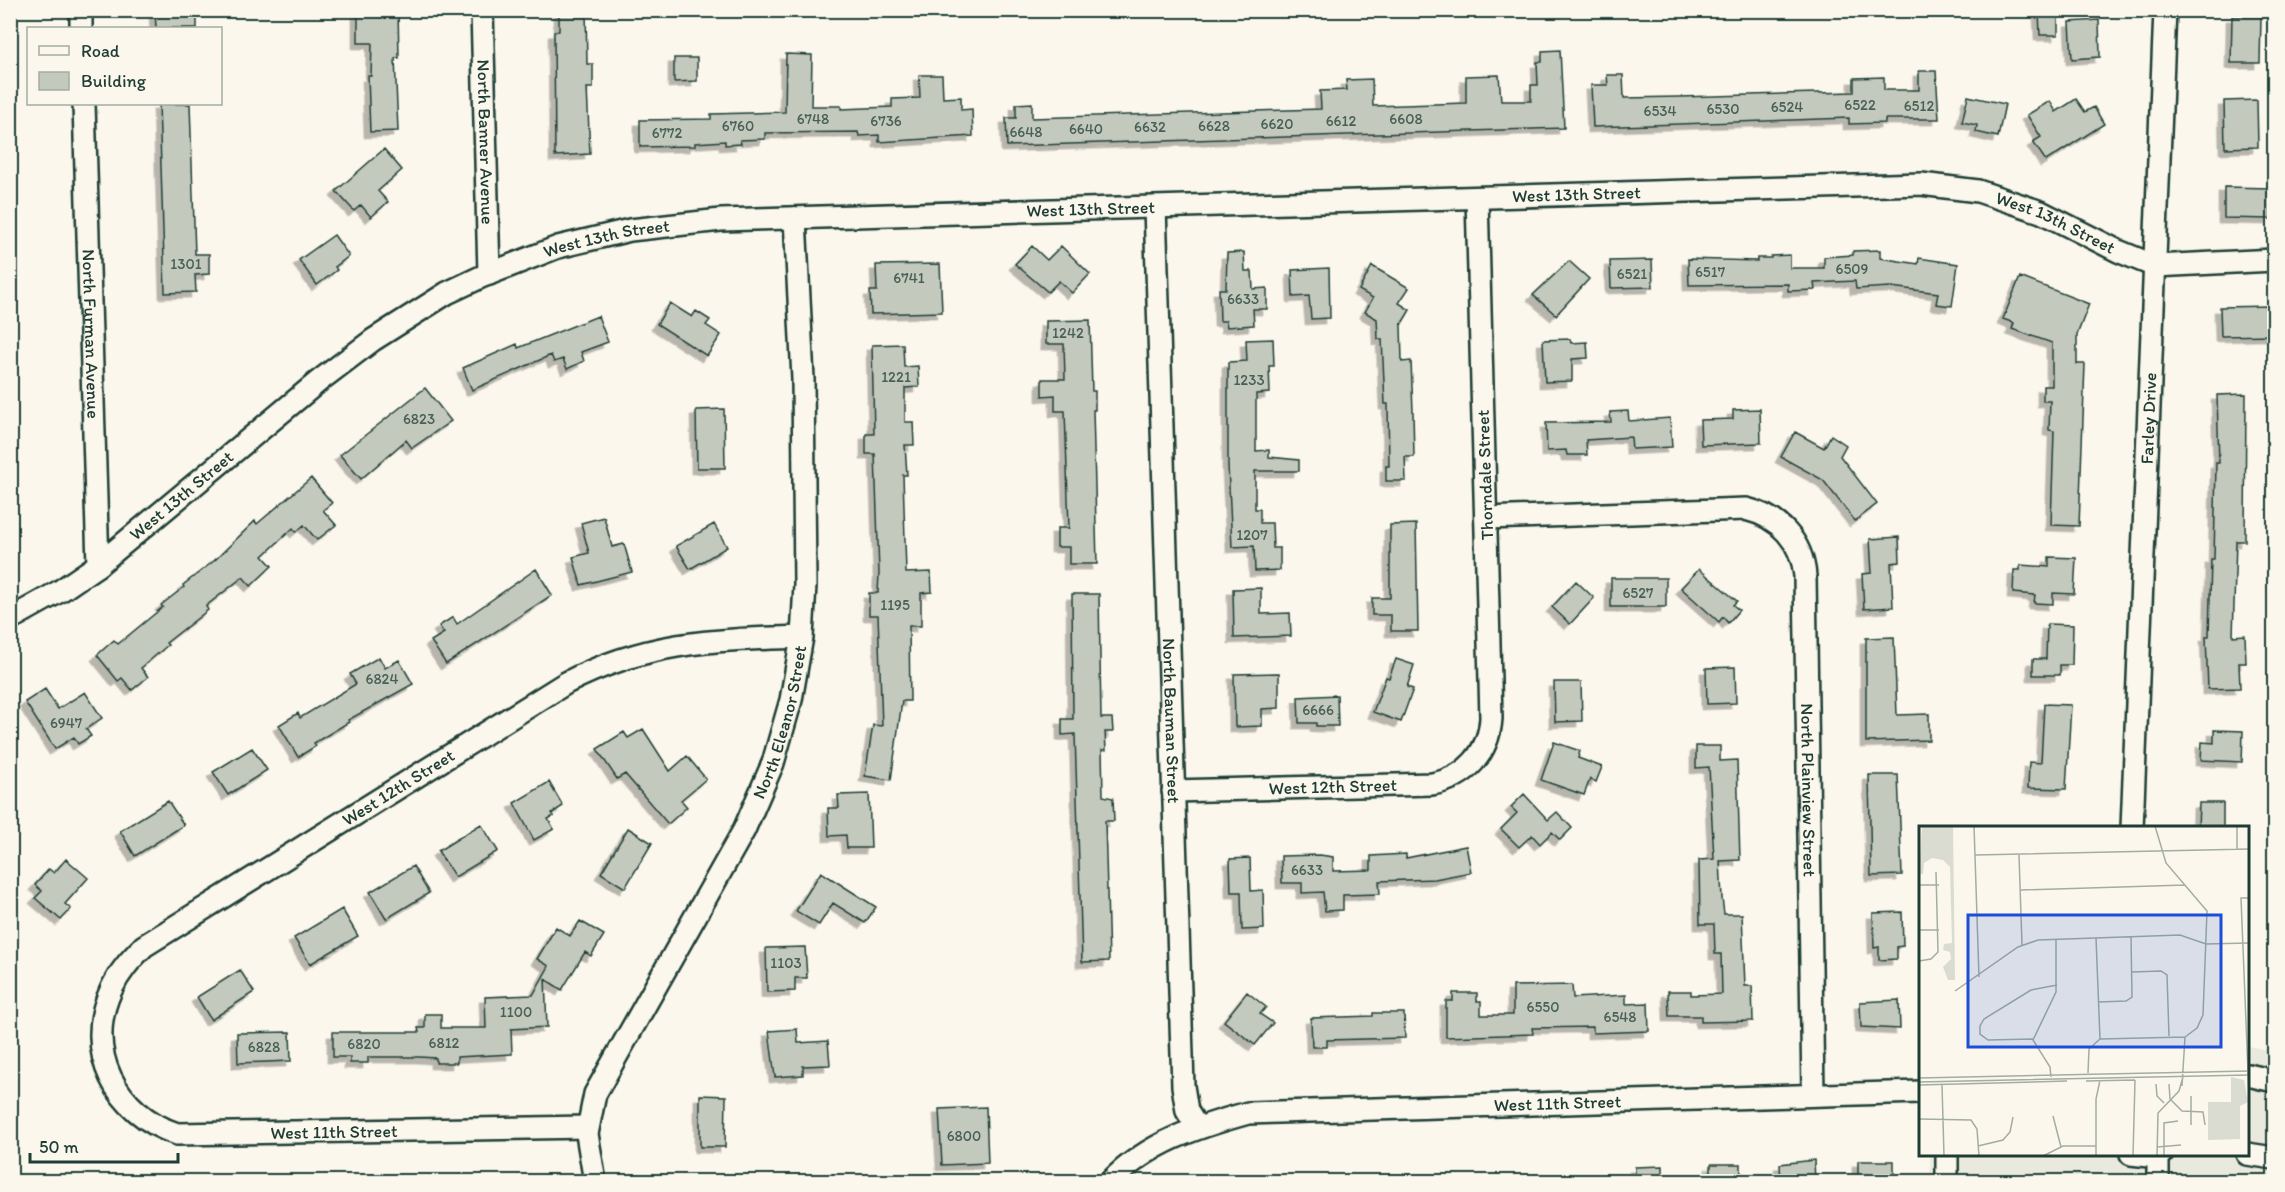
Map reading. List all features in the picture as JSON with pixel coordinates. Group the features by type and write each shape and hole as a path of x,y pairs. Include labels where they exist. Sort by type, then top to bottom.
{"street":[{"path":"81,10 81,27"},
{"name":"North Banner Avenue","path":"482,10 489,274"},
{"name":"Farley Drive","path":"2132,826 2165,10"},
{"name":"North Furman Avenue","path":"84,105 98,565"},
{"name":"West 13th Street","path":"10,619 60,591 98,565 350,357 447,293 558,247 630,230 677,223 795,218 1893,183 1940,185 1996,196 2041,212 2118,251 2155,266 2274,260"},
{"name":"Thorndale Street","path":"1477,198 1491,718 1489,737 1483,750"},
{"name":"North Bauman Street","path":"1155,207 1183,1095 1187,1111 1197,1127"},
{"name":"North Eleanor Street","path":"595,1182 588,1152 588,1127 593,1100 603,1076 752,813 773,763 787,718 802,638 805,585 803,379 795,218"},
{"name":"North Plainview Street","path":"1486,518 1751,511 1781,526 1795,542 1804,566 1813,1095"},
{"name":"West 12th Street","path":"107,1072 102,1046 102,1026 111,990 131,959 159,935 549,692 591,670 645,651 682,644 802,638"},
{"name":"West 12th Street","path":"1173,791 1432,784 1446,781 1464,771 1483,750"},
{"name":"West 11th Street","path":"107,1072 122,1098 143,1117 168,1131 187,1136 588,1127"},
{"path":"2249,1075 2274,1081"},
{"name":"West 11th Street","path":"1197,1127 1248,1113 1919,1092"},
{"path":"1110,1182 1153,1148 1197,1127"},
{"path":"2249,1155 2274,1158"},
{"path":"1947,1156 1947,1182"},
{"path":"2158,1182 2160,1156"}],"shaded area":[{"path":"2249,1046 2274,1051 2274,1181 1931,1181 1930,1156 2249,1156"}],"building":[{"path":"197,10 197,27 156,27 155,11"},
{"path":"358,10 398,10 399,58 395,58 398,131 370,132 368,76 371,76 372,43 358,43"},
{"path":"559,10 586,10 587,64 593,64 593,88 587,88 590,154 555,156 554,32 559,31"},
{"path":"2039,11 2058,11 2058,35 2040,35"},
{"path":"2232,16 2261,16 2260,63 2231,63"},
{"path":"2099,20 2100,57 2072,59 2070,22"},
{"path":"1560,50 1564,128 1007,146 1006,118 1016,118 1016,104 1032,103 1032,118 1321,109 1320,91 1347,90 1346,80 1372,79 1373,106 1466,103 1466,76 1499,75 1501,101 1531,101 1531,85 1538,85 1537,62 1542,62 1542,51"},
{"path":"786,54 812,55 811,106 841,106 841,109 892,107 892,99 920,98 919,75 942,75 943,98 961,97 961,110 972,109 973,136 879,142 879,135 859,136 858,132 765,133 765,139 740,140 741,144 725,145 725,141 695,143 695,146 640,147 640,120 711,119 711,114 785,112"},
{"path":"674,58 697,58 697,81 674,82"},
{"path":"1919,71 1936,71 1939,119 1885,119 1885,123 1849,124 1849,118 1593,127 1591,85 1608,85 1607,75 1623,75 1624,98 1854,92 1854,78 1884,77 1884,90 1919,90"},
{"path":"1968,96 2005,104 1998,137 1976,132 1977,125 1962,122"},
{"path":"2076,99 2085,112 2094,107 2104,124 2046,161 2033,142 2041,137 2027,115 2050,101 2056,112"},
{"path":"2257,100 2258,147 2225,148 2224,101"},
{"path":"159,105 190,105 195,254 209,254 209,274 195,275 196,292 165,293"},
{"path":"384,149 402,170 378,191 388,202 371,217 361,205 354,211 336,191"},
{"path":"2224,187 2272,188 2271,219 2224,218"},
{"path":"334,235 349,256 335,267 337,270 317,285 299,260"},
{"path":"1032,246 1047,260 1061,246 1090,274 1072,293 1059,281 1048,292 1015,264"},
{"path":"1880,250 1880,258 1918,264 1919,258 1958,264 1952,306 1936,304 1938,293 1891,287 1856,289 1855,281 1814,283 1815,290 1788,291 1788,284 1689,285 1688,259 1757,261 1757,258 1790,255 1790,268 1824,268 1824,257 1853,255 1853,251"},
{"path":"1244,252 1245,271 1252,271 1253,289 1267,288 1267,309 1253,309 1254,325 1227,327 1226,321 1220,321 1219,289 1226,289 1227,253"},
{"path":"1652,260 1653,287 1611,288 1610,261"},
{"path":"1569,261 1589,279 1556,315 1533,295"},
{"path":"940,264 942,312 871,314 870,291 877,291 876,265"},
{"path":"1372,266 1409,288 1399,303 1410,310 1401,325 1402,362 1411,361 1413,412 1414,457 1405,457 1406,481 1386,481 1386,466 1389,466 1388,404 1385,404 1382,339 1378,339 1377,319 1365,312 1373,298 1359,290"},
{"path":"1329,268 1330,318 1311,319 1309,296 1293,297 1292,270"},
{"path":"2020,277 2089,304 2077,335 2077,364 2085,364 2079,526 2051,525 2054,431 2049,430 2050,401 2043,401 2043,386 2052,386 2052,343 2012,329 2014,323 2003,319"},
{"path":"670,303 692,317 696,311 710,320 706,325 721,335 707,356 657,324"},
{"path":"2271,306 2272,335 2221,336 2220,307"},
{"path":"598,316 608,342 581,352 584,361 567,369 563,359 554,362 551,355 472,390 463,368 517,344 518,348"},
{"path":"1090,320 1092,391 1095,391 1095,410 1093,410 1097,564 1069,564 1069,547 1057,547 1057,528 1069,528 1065,411 1055,411 1055,395 1042,396 1042,379 1065,379 1064,344 1046,344 1046,321"},
{"path":"1273,339 1274,366 1269,366 1270,393 1256,394 1256,451 1269,450 1269,457 1299,460 1299,471 1255,471 1255,509 1260,509 1260,523 1272,523 1273,548 1280,548 1280,570 1255,571 1254,546 1232,547 1228,466 1228,362 1247,361 1246,340"},
{"path":"1570,339 1571,343 1587,342 1588,358 1572,359 1572,381 1545,382 1543,340"},
{"path":"903,344 904,367 918,366 919,387 905,388 905,422 913,422 914,445 905,445 907,475 903,475 906,573 931,572 932,592 921,593 921,626 909,626 910,701 902,701 891,780 865,776 873,725 882,726 878,615 869,615 869,593 878,593 879,573 875,454 866,454 866,434 874,434 872,345"},
{"path":"425,388 451,421 412,448 406,440 361,479 340,455"},
{"path":"2246,394 2245,541 2236,541 2233,636 2245,635 2246,663 2239,663 2240,688 2208,689 2206,636 2209,636 2211,559 2214,559 2216,463 2219,463 2217,395"},
{"path":"724,409 725,468 697,468 696,410"},
{"path":"1760,409 1761,443 1701,445 1700,420 1733,419 1733,410"},
{"path":"1628,411 1629,421 1670,418 1672,447 1632,449 1631,437 1586,440 1587,455 1567,455 1566,450 1547,451 1546,423 1611,422 1610,412"},
{"path":"1795,432 1824,448 1831,435 1846,445 1840,456 1877,504 1855,521 1823,480 1781,457"},
{"path":"311,478 332,503 323,510 336,525 317,540 304,525 296,532 293,528 263,556 272,566 251,586 243,577 206,606 208,610 166,643 168,645 141,668 148,677 132,690 122,678 118,681 97,655 114,640 118,644 163,607 161,605 215,560 255,521 257,524"},
{"path":"604,517 612,547 624,544 632,572 581,585 573,557 589,553 581,523"},
{"path":"714,524 727,547 690,569 676,546"},
{"path":"1416,524 1418,631 1391,631 1391,615 1372,615 1372,598 1390,598 1390,525"},
{"path":"1899,537 1900,562 1891,563 1893,607 1864,609 1862,574 1872,573 1870,539"},
{"path":"2049,557 2076,558 2074,594 2053,593 2053,604 2034,603 2035,595 2013,593 2014,570 2020,570 2020,565 2049,567"},
{"path":"536,569 552,595 446,664 431,641 444,633 439,626 453,617 457,624"},
{"path":"1699,569 1737,601 1733,605 1739,610 1728,623 1723,617 1719,622 1681,588"},
{"path":"1611,578 1666,578 1666,607 1611,607"},
{"path":"1576,581 1594,598 1570,624 1552,607"},
{"path":"1261,588 1261,614 1290,613 1291,636 1234,638 1233,589"},
{"path":"1072,594 1099,594 1101,718 1112,718 1113,732 1105,732 1106,750 1102,750 1103,796 1113,798 1114,821 1105,821 1109,961 1082,962 1075,734 1062,735 1062,719 1073,719"},
{"path":"2047,624 2073,625 2072,665 2060,665 2060,675 2033,675 2033,659 2046,659"},
{"path":"1894,637 1897,715 1929,714 1929,740 1866,742 1866,638"},
{"path":"379,657 385,668 399,660 413,684 348,720 349,722 314,743 316,746 298,757 279,725 298,713 300,718 356,684 350,674"},
{"path":"1396,659 1414,665 1407,687 1413,689 1401,722 1373,712 1386,677 1389,678"},
{"path":"1735,667 1736,703 1707,704 1706,668"},
{"path":"1279,673 1279,708 1262,709 1262,726 1235,727 1234,674"},
{"path":"1554,682 1581,682 1582,721 1555,722"},
{"path":"45,689 58,709 85,692 102,718 86,729 91,736 78,744 74,737 55,749 25,702"},
{"path":"1337,695 1338,726 1299,723 1298,697"},
{"path":"2044,704 2071,705 2066,789 2028,788 2029,762 2041,763"},
{"path":"643,729 670,771 687,756 706,779 681,800 687,807 668,824 625,774 617,779 597,749 624,732 628,738"},
{"path":"2214,730 2243,731 2242,762 2201,760 2202,742 2214,743"},
{"path":"1554,742 1580,751 1578,758 1602,767 1596,782 1590,779 1584,795 1541,780"},
{"path":"1696,746 1720,746 1720,761 1737,760 1740,860 1720,861 1722,898 1724,914 1742,914 1745,986 1752,986 1753,1021 1701,1022 1701,1016 1669,1016 1668,991 1691,991 1691,995 1722,994 1721,954 1715,954 1714,924 1700,924 1699,860 1714,859 1709,767 1696,768"},
{"path":"252,748 267,770 228,795 213,772"},
{"path":"1869,775 1898,775 1902,875 1871,876"},
{"path":"549,782 563,806 552,813 554,816 548,819 554,829 534,840 514,803"},
{"path":"869,794 871,848 847,848 846,835 829,836 828,808 839,808 838,795"},
{"path":"1524,794 1548,820 1557,812 1572,828 1560,840 1552,832 1540,844 1532,835 1519,847 1501,829 1517,813 1511,807"},
{"path":"168,801 184,825 135,856 120,831"},
{"path":"2199,803 2223,803 2223,826 2198,826"},
{"path":"481,824 498,851 455,877 438,851"},
{"path":"628,828 652,843 625,888 601,873"},
{"path":"1466,846 1471,872 1435,879 1379,881 1380,894 1343,895 1343,910 1325,911 1323,892 1302,893 1302,883 1282,883 1281,856 1333,857 1333,871 1371,870 1371,856 1406,854 1406,858"},
{"path":"1250,858 1251,891 1263,890 1264,929 1242,930 1241,892 1231,892 1230,859"},
{"path":"66,859 88,878 65,904 71,909 61,920 35,898 42,891 35,885 49,869 54,873"},
{"path":"413,866 429,893 386,919 370,892"},
{"path":"821,872 876,907 865,923 833,903 819,925 796,911"},
{"path":"342,909 358,936 310,964 294,938"},
{"path":"1902,912 1903,946 1897,947 1897,959 1879,960 1879,947 1874,948 1873,913"},
{"path":"580,921 604,935 591,956 585,952 562,990 545,979 547,1027 511,1029 512,1054 457,1057 457,1063 436,1063 436,1058 368,1057 368,1063 350,1063 350,1057 333,1057 333,1032 419,1032 418,1028 425,1028 425,1014 441,1014 441,1028 486,1028 485,997 533,995 549,966 537,959 556,927 570,936"},
{"path":"805,947 807,978 795,978 795,991 767,992 766,948"},
{"path":"240,970 254,992 211,1020 197,997"},
{"path":"1572,985 1573,998 1626,995 1626,1004 1648,1003 1649,1031 1593,1033 1593,1027 1532,1028 1533,1034 1446,1037 1446,1001 1453,1001 1453,993 1477,993 1477,1001 1481,1001 1481,1015 1513,1015 1513,986"},
{"path":"1247,992 1266,1007 1260,1014 1273,1023 1255,1045 1224,1021"},
{"path":"1899,1000 1900,1029 1861,1027 1860,1002"},
{"path":"1373,1013 1404,1013 1405,1038 1327,1040 1327,1047 1312,1047 1311,1018 1373,1016"},
{"path":"797,1029 798,1043 828,1041 830,1065 803,1066 803,1075 775,1077 769,1031"},
{"path":"290,1032 291,1061 238,1063 237,1033"},
{"path":"700,1095 726,1096 725,1147 700,1147"},
{"path":"986,1107 988,1163 942,1165 939,1109"},
{"path":"1814,1160 1815,1182 1781,1182 1780,1164"},
{"path":"1858,1161 1894,1161 1894,1182 1858,1182"},
{"path":"1711,1164 1741,1164 1741,1182 1711,1182"},
{"path":"1663,1166 1663,1182 1635,1182 1635,1167"}]}
